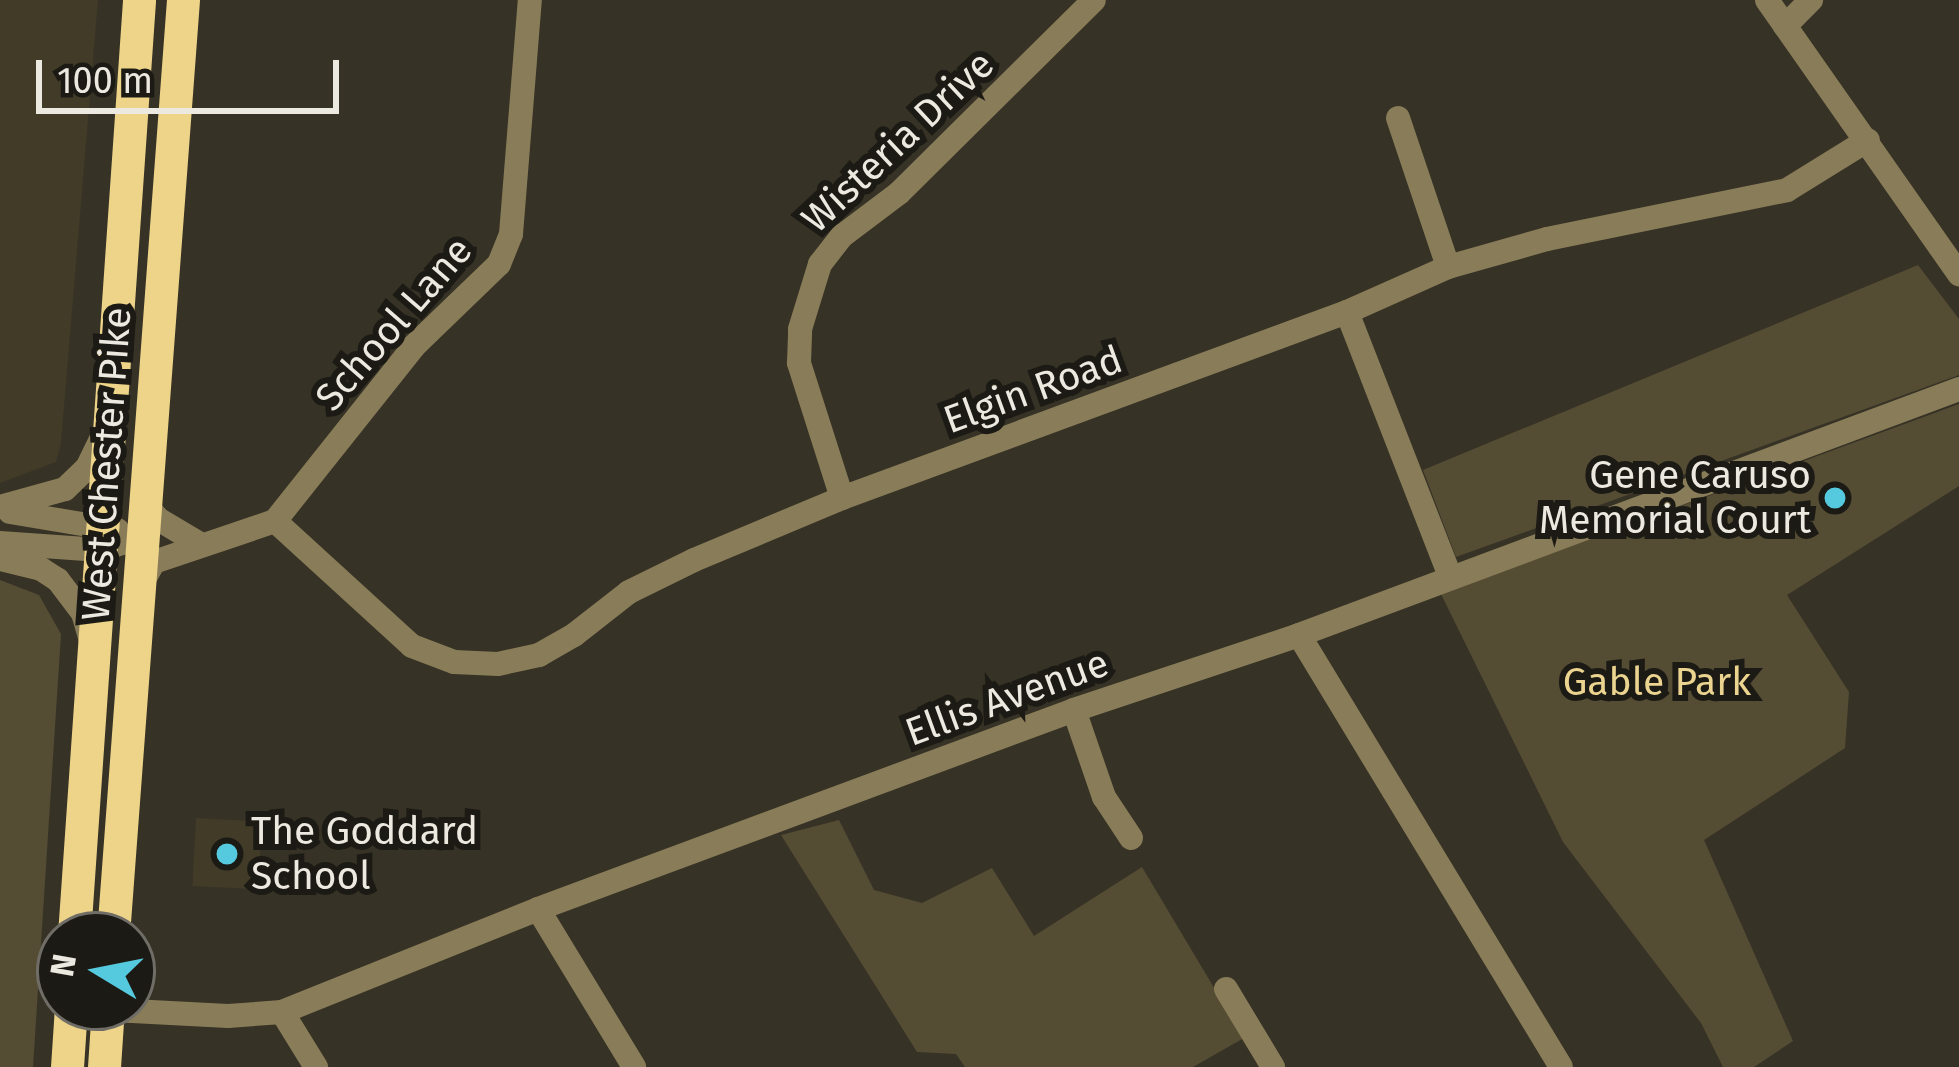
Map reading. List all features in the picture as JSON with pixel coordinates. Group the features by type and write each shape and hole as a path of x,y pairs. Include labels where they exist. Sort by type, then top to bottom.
{"highway":[{"name":"West Chester Pike","path":"75,911 139,0"},
{"name":"West Chester Pike","path":"115,911 183,0"},
{"path":"68,1067 70,1031"},
{"path":"104,1067 106,1031"}],"street":[{"name":"School Lane","path":"274,521 414,346 499,263 511,234 530,0"},
{"name":"Wisteria Drive","path":"842,498 799,364 800,328 820,264 842,236 898,194 1094,0"},
{"path":"1767,0 1959,274"},
{"path":"1785,26 1811,0"},
{"path":"1398,118 1448,267"},
{"name":"Elgin Road","path":"274,521 412,646 454,662 498,664 539,655 629,592 842,498 1347,312 1448,267 1547,238 1787,190 1868,140"},
{"path":"1347,312 1450,576"},
{"name":"Ellis Avenue","path":"156,1011 228,1016 282,1012 538,909 1074,710 1299,634 1959,388"},
{"path":"0,509 53,495 76,480 102,440 110,401"},
{"path":"0,509 100,538"},
{"path":"0,543 100,538 145,520 200,544"},
{"path":"141,585 154,562 274,521"},
{"path":"0,559 58,580 83,613 91,651"},
{"path":"1299,634 1561,1067"},
{"path":"1074,710 1104,797 1131,838"},
{"path":"538,909 634,1067"},
{"path":"1226,988 1273,1067"},
{"path":"282,1012 316,1067"}],"shaded area":[{"path":"0,0 98,0 61,443 56,462 0,483"},
{"name":"The Goddard School","path":"196,818 262,821 258,889 192,886"}],"green space":[{"path":"1918,265 1959,319 1959,375 1456,557 1423,470"},
{"name":"Gable Park","path":"1959,404 1959,486 1787,595 1849,692 1845,748 1704,840 1793,1041 1754,1067 1723,1067 1701,1023 1563,842 1441,594"},
{"path":"0,580 39,595 61,634 43,911 36,911 33,1067 0,1067"},
{"path":"839,820 874,890 922,903 992,868 1034,936 1142,867 1244,1038 1193,1067 965,1067 956,1054 917,1052 781,835"}],"place":[{"name":"Gene Caruso Memorial Court","path":"1835,498"},
{"name":"The Goddard School","path":"227,854"}]}
